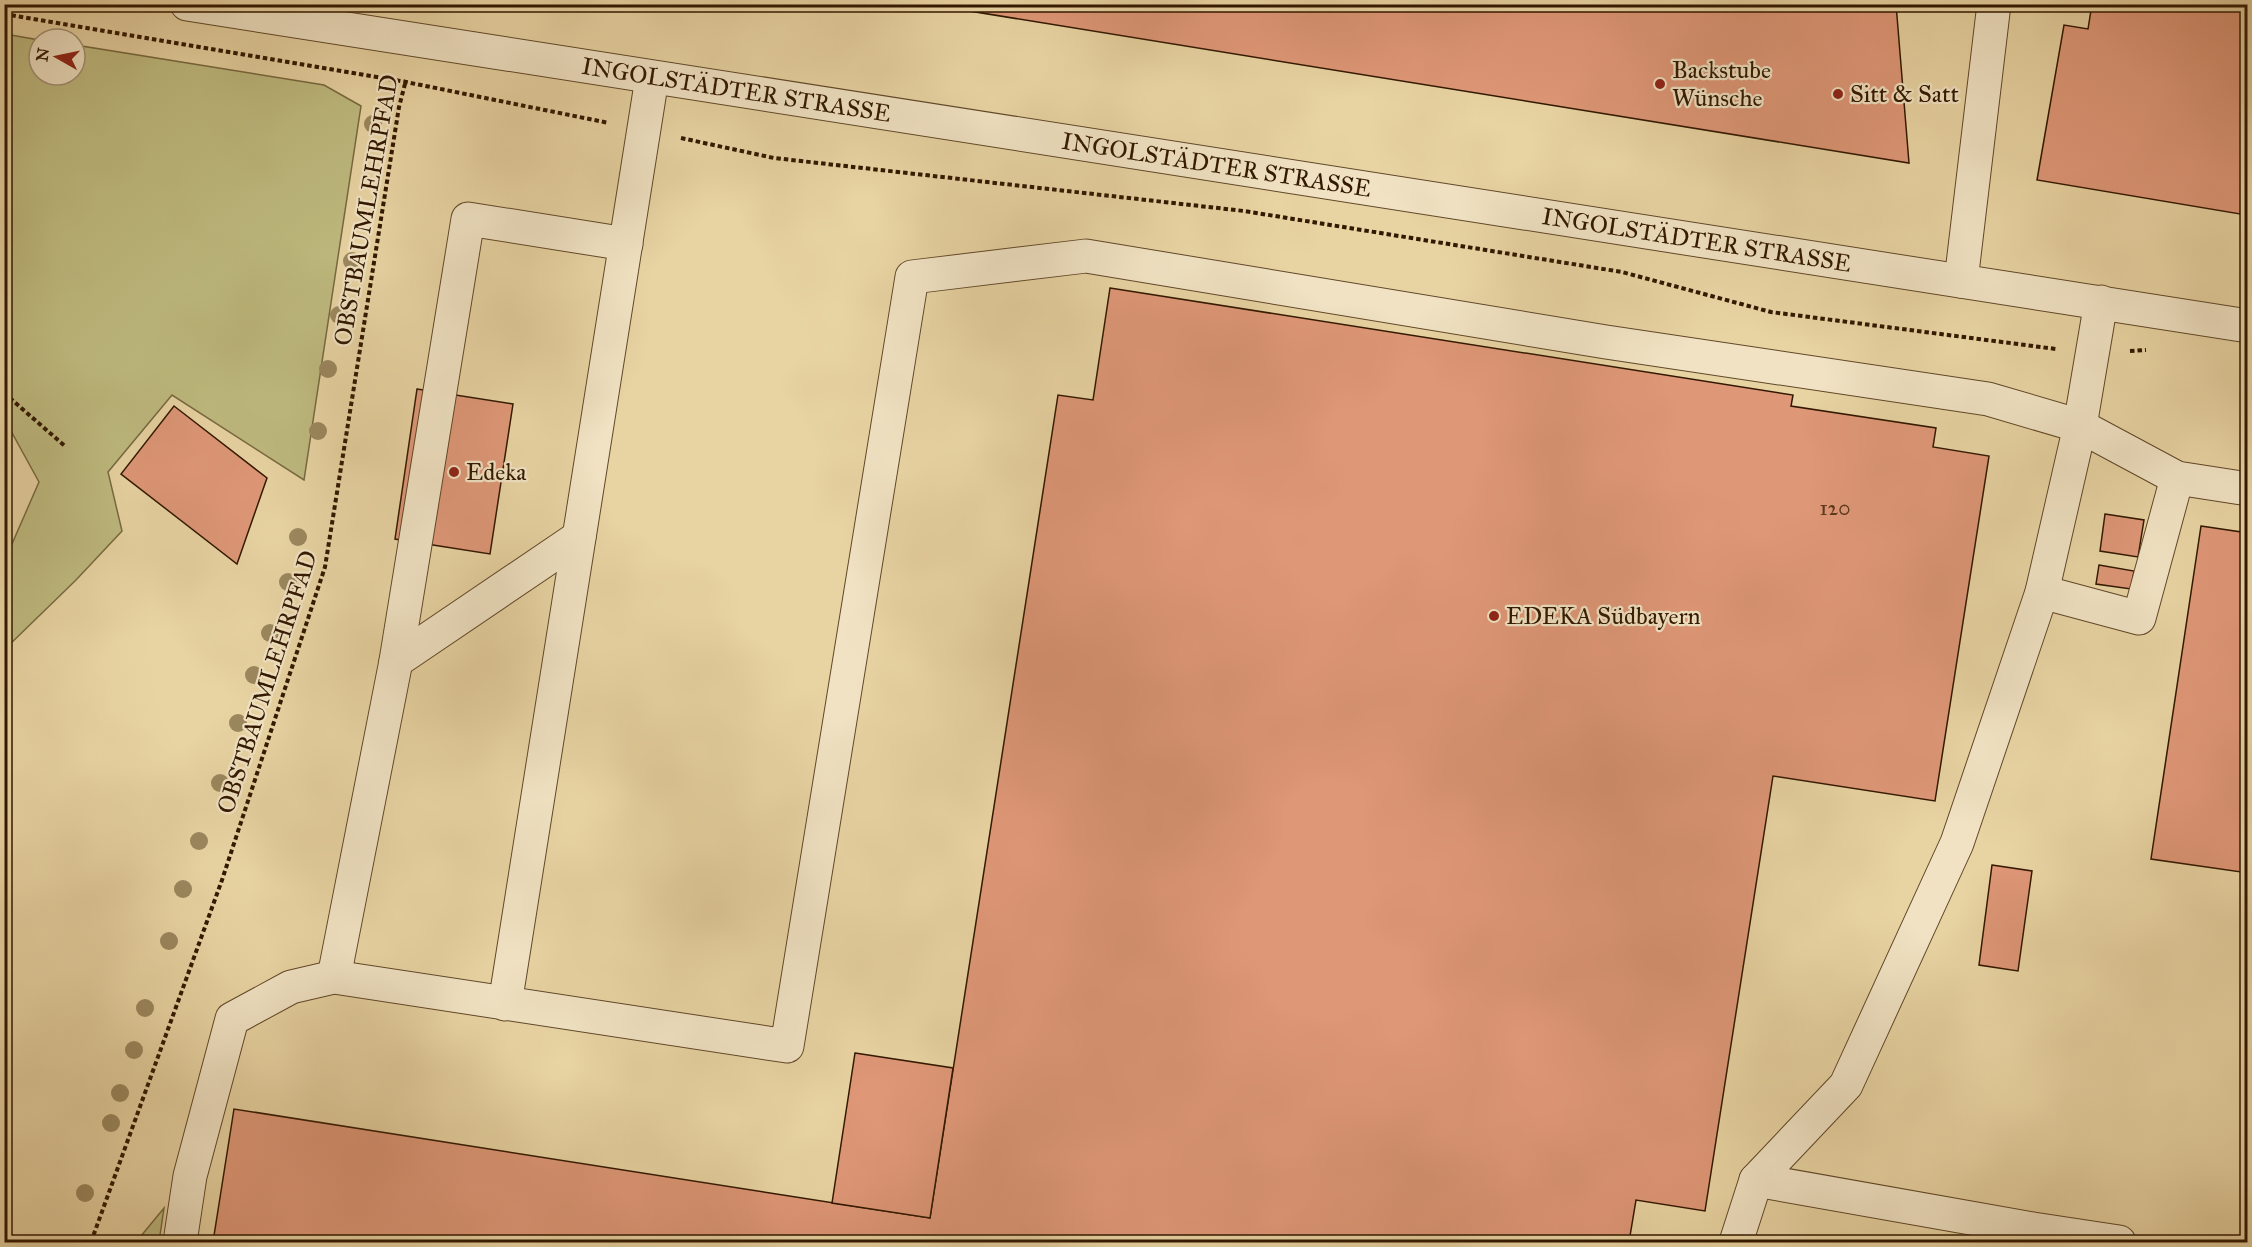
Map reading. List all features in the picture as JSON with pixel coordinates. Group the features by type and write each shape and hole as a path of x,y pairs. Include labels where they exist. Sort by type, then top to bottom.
{"street":[{"name":"INGOLSTÄDTER STRASSE","path":"187,4 415,42 2247,326"},
{"path":"1961,281 1994,4"},
{"path":"505,1004 652,78"},
{"path":"334,977 396,661 468,219 626,244"},
{"path":"180,1242 190,1176 232,1019 291,987 334,977 787,1046 912,277 1086,256 1606,342 1988,399 2080,426 2177,478 2247,489"},
{"path":"1736,1242 1756,1180 1846,1085 1957,843 2042,592 2080,426 2101,302"},
{"path":"2042,592 2139,618 2177,478"},
{"path":"396,661 579,537"},
{"path":"1756,1180 2120,1242"}],"path":[{"path":"4,14 406,82 774,158 1256,213 1622,272 1771,312 2091,354 2153,350"},
{"name":"OBSTBAUMLEHRPFAD","path":"91,1242 222,880 326,567 397,119 415,42"},
{"path":"4,393 66,447"}],"shaded area":[{"path":"5,34 27,38 27,87 87,87 87,47 324,85 361,106 304,480 172,395 108,472 122,531 76,580 5,649 5,560 39,482 5,420"},
{"path":"164,1208 159,1242 136,1242"}],"building":[{"name":"Backstube Wünsche","path":"926,4 1896,4 1909,163"},
{"path":"2092,4 2248,4 2248,169 2240,214 2037,180 2064,25 2088,29"},
{"name":"EDEKA Südbayern","path":"1110,288 1793,395 1791,406 1936,428 1933,447 1989,456 1935,801 1773,776 1705,1211 1636,1200 1629,1242 213,1242 234,1109 930,1218 1058,395 1093,400"},
{"name":"Edeka","path":"417,389 513,404 490,554 395,539"},
{"path":"174,406 267,478 237,564 121,474"},
{"path":"2105,514 2144,520 2138,557 2100,551"},
{"path":"2201,526 2248,533 2248,873 2151,859"},
{"path":"2099,565 2134,571 2131,589 2096,584"},
{"path":"1992,865 2032,871 2018,971 1979,965"},
{"path":"855,1053 953,1068 930,1218 832,1203"}],"place":[{"name":"Backstube Wünsche","path":"1660,84"},
{"name":"Sitt & Satt","path":"1838,94"},
{"name":"Edeka","path":"454,472"},
{"name":"EDEKA Südbayern","path":"1494,616"}]}
